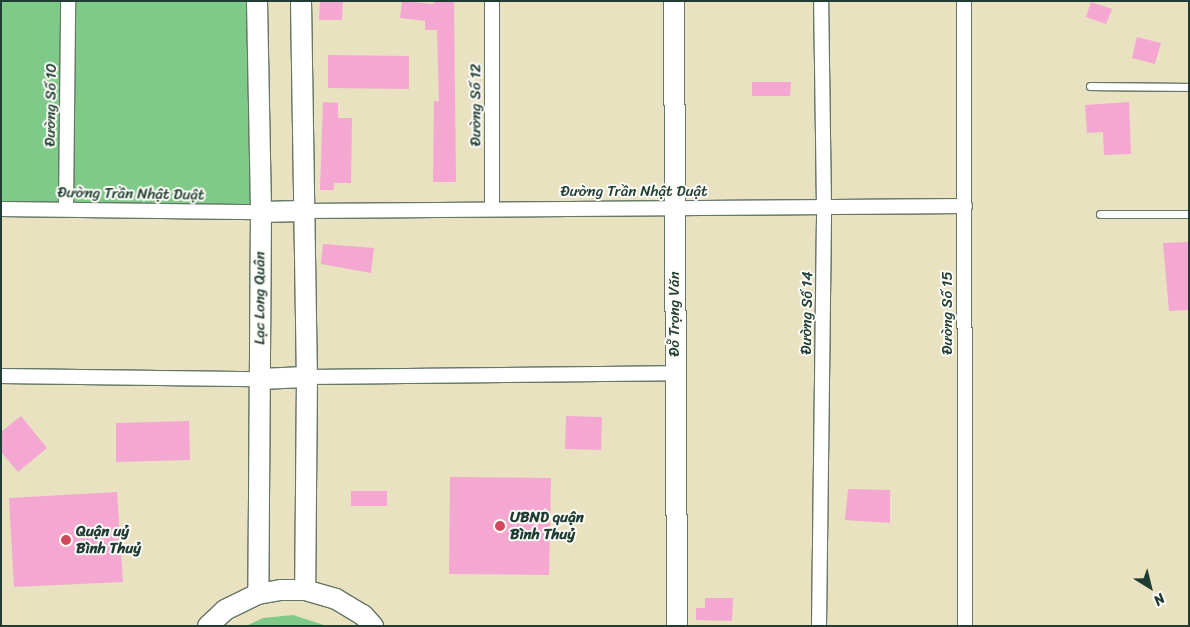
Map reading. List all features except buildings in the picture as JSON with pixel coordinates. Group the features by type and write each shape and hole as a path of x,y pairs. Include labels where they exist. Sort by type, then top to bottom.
{"main road":[{"name":"Lạc Long Quân","path":"257,1 261,212 258,594"},
{"path":"301,1 307,377 305,590"},
{"name":"Đỗ Trọng Văn","path":"674,1 674,373 677,626"},
{"path":"261,212 303,212"},
{"path":"259,379 307,377"},
{"path":"208,626 225,610 258,594 281,590 305,590 336,599 363,615 372,626"}],"street":[{"name":"Đường Số 10","path":"66,209 68,1"},
{"name":"Đường Số 12","path":"492,1 492,209"},
{"name":"Đường Số 14","path":"819,626 824,207 821,1"},
{"name":"Đường Số 15","path":"964,1 965,626"},
{"name":"Đường Trần Nhật Duật","path":"303,212 965,206"},
{"name":"Đường Trần Nhật Duật","path":"1,209 261,212"},
{"path":"307,377 674,373"},
{"path":"1,376 259,379"}],"lane":[{"path":"1090,86 1189,87"},
{"path":"1100,214 1189,214"}],"green space":[{"path":"1,1 257,1 261,212 1,209"},
{"path":"293,615 327,626 246,626 263,618"}],"place":[{"name":"UBND quận Bình Thuỷ","path":"500,526"},
{"name":"Quận uỷ Bình Thuỷ","path":"66,540"}]}
